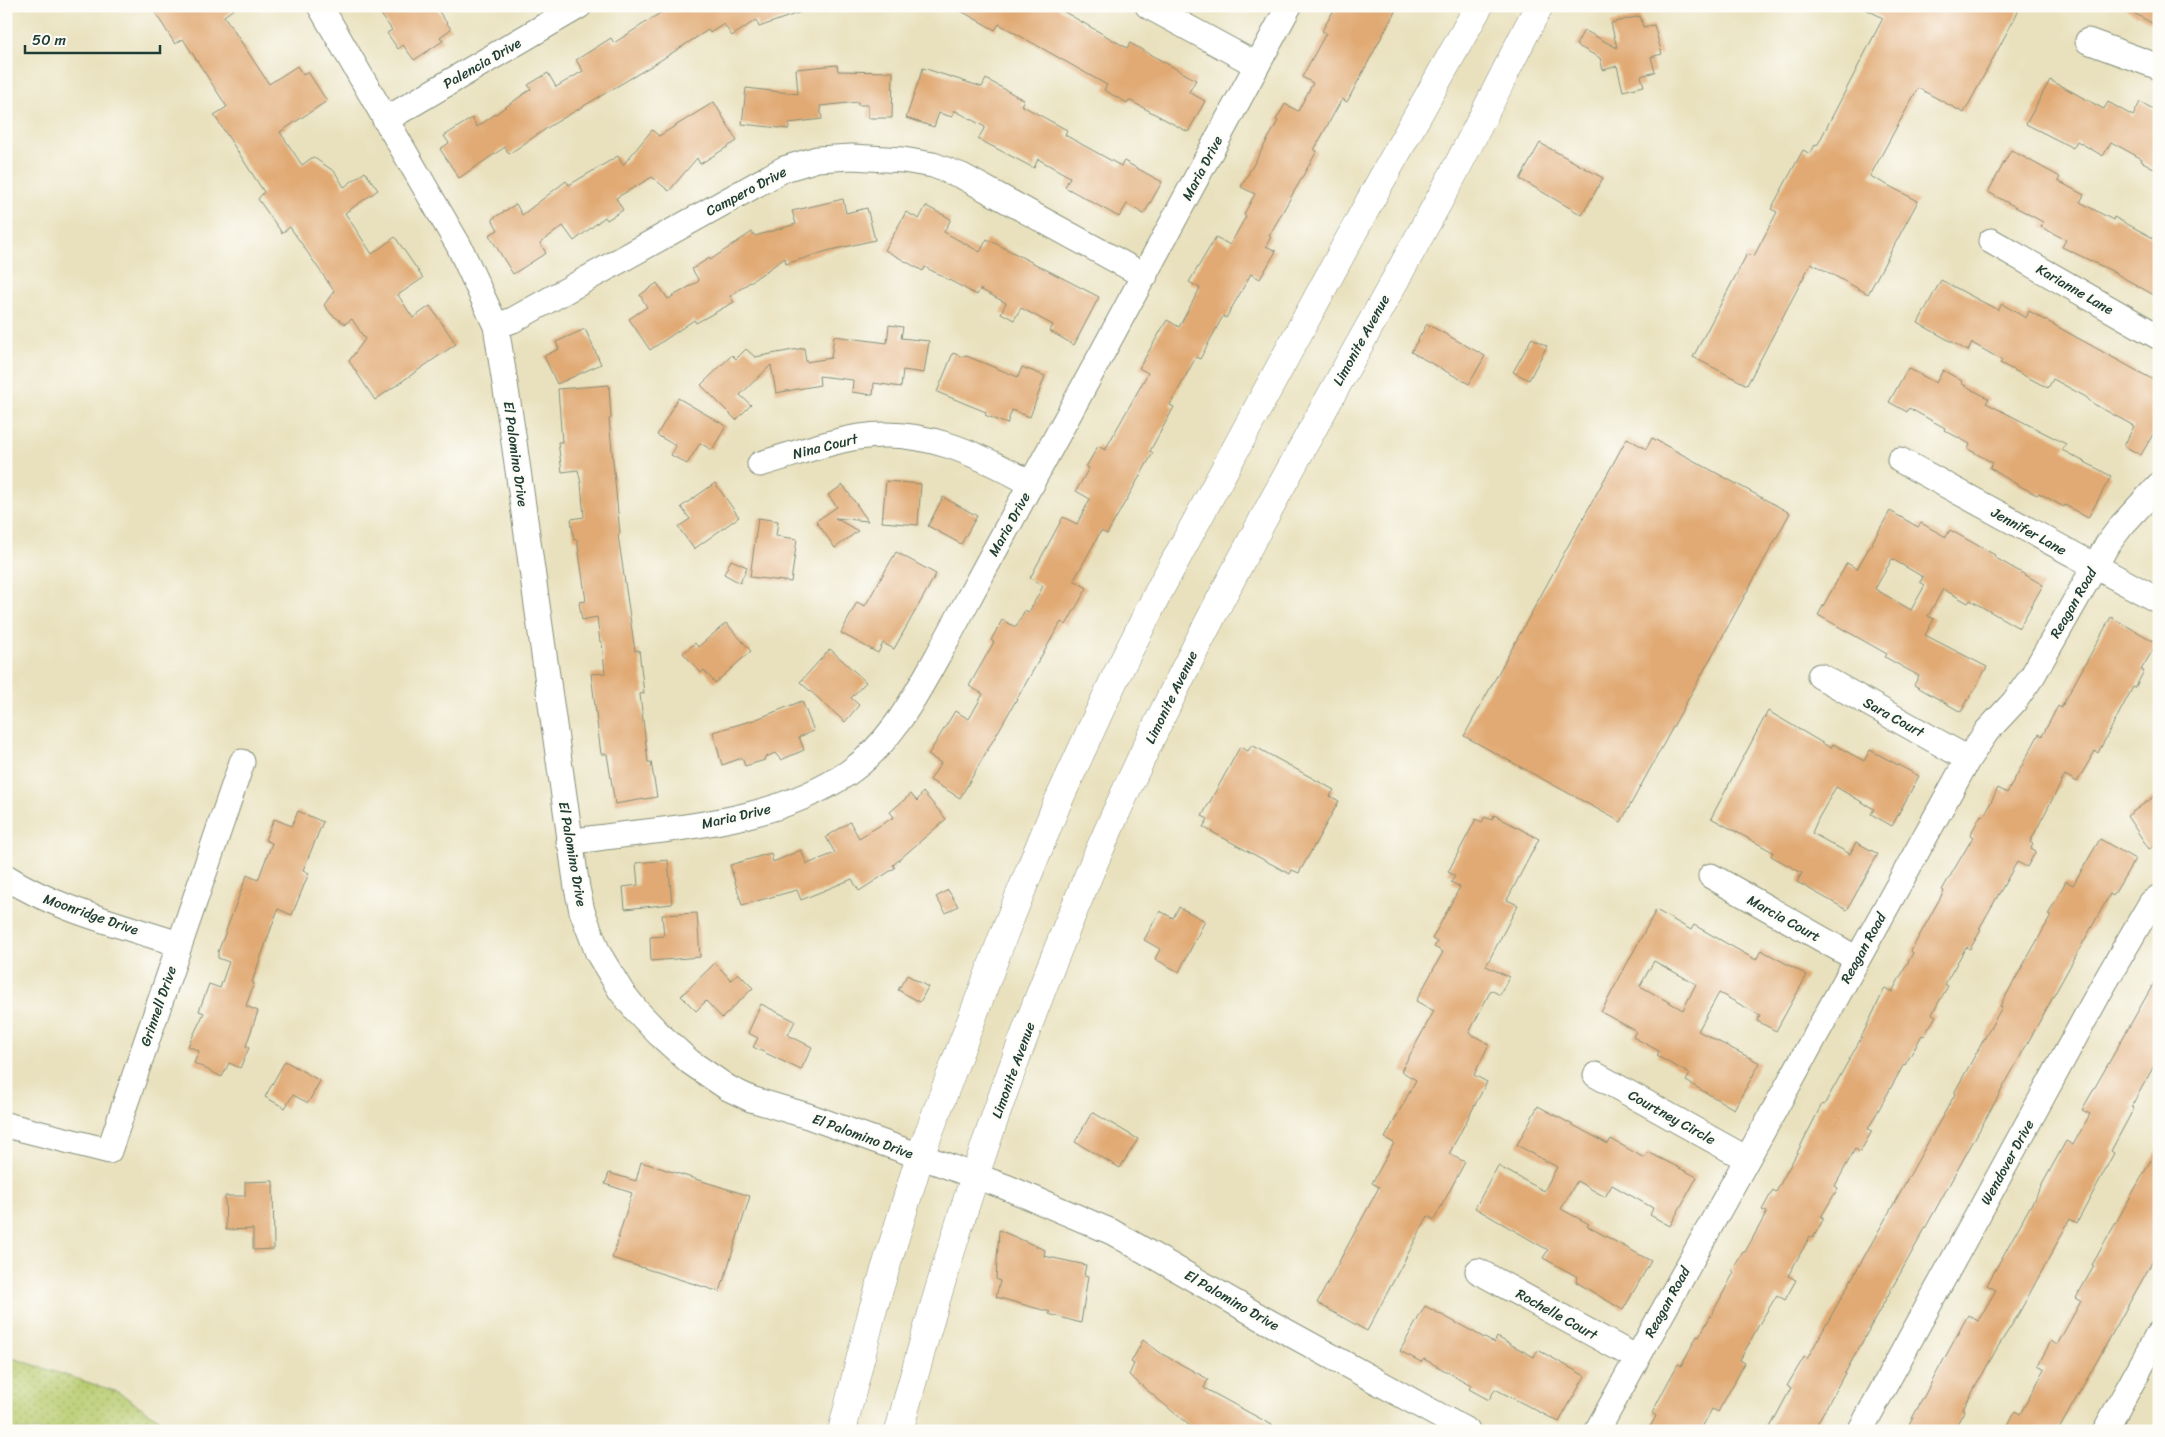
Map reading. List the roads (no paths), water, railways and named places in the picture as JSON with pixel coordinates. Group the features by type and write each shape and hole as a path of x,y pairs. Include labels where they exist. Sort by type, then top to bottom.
{"main road":[{"path":"842,1431 873,1309 920,1156 1005,931 1056,806 1113,682 1162,585 1378,186 1479,6"},
{"name":"Limonite Avenue","path":"899,1431 928,1324 974,1176 1062,936 1115,813 1218,604 1444,191 1539,6"}],"street":[{"name":"El Palomino Drive","path":"320,6 459,246 496,326 513,434 569,842 582,910 598,952 636,1010 666,1041 690,1062 728,1088 752,1099 808,1116 1006,1187 1112,1232 1267,1321 1467,1431"},
{"name":"Palencia Drive","path":"385,120 579,6"},
{"path":"1148,6 1257,65"},
{"name":"Maria Drive","path":"569,842 708,823 761,812 789,803 848,772 879,748 918,692 1145,276 1289,6"},
{"path":"2088,41 2159,67"},
{"name":"Campero Drive","path":"496,326 513,320 784,168 817,159 852,157 903,160 933,165 962,176 1145,276"},
{"name":"Karianne Lane","path":"1991,242 2159,337"},
{"name":"Nina Court","path":"760,464 859,437 897,436 933,440 962,448 990,460 1032,484"},
{"name":"Jennifer Lane","path":"1900,460 2159,601"},
{"name":"Reagan Road","path":"1597,1431 1968,759 1987,731 2014,702 2033,675 2094,566 2122,525 2159,485"},
{"name":"Sara Court","path":"1820,676 1968,759"},
{"name":"Grinnell Drive","path":"6,1125 109,1151 242,762"},
{"name":"Marcia Court","path":"1710,876 1857,959"},
{"name":"Moonridge Drive","path":"6,877 30,892 59,904 179,944"},
{"name":"Wendover Drive","path":"1860,1431 2101,989 2151,903 2159,897"},
{"name":"Courtney Circle","path":"1596,1075 1746,1159"},
{"name":"Rochelle Court","path":"1478,1271 1637,1358"},
{"path":"2105,1431 2159,1333"}]}
